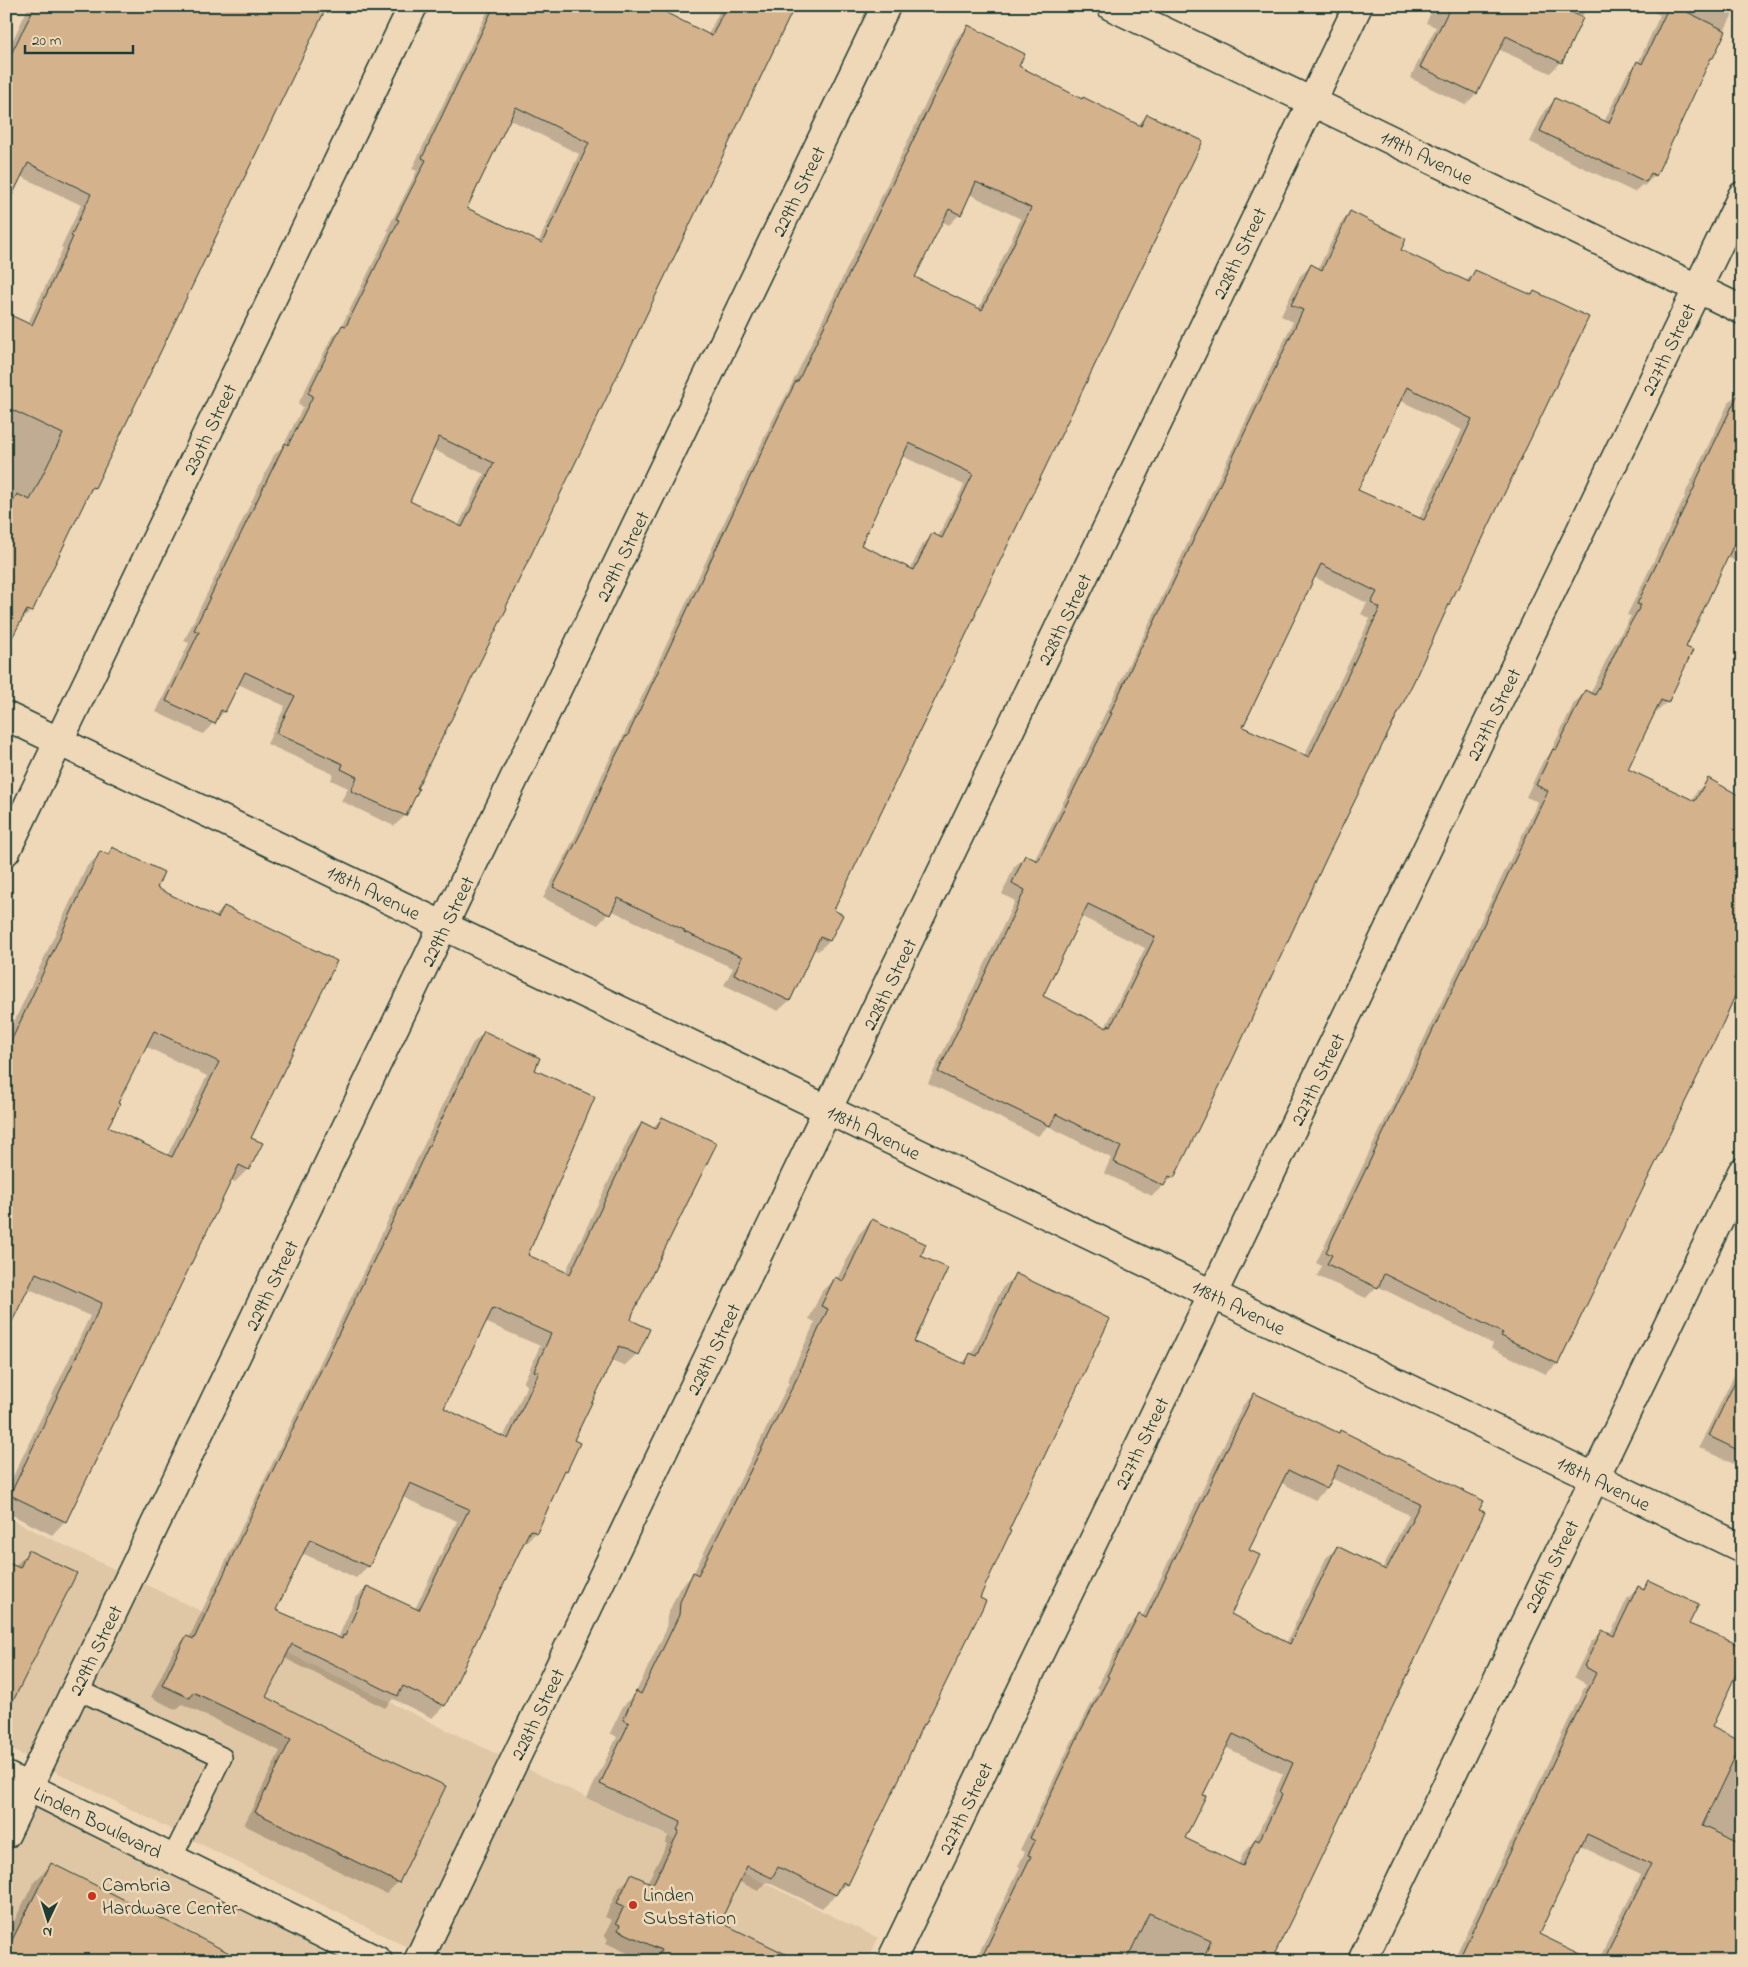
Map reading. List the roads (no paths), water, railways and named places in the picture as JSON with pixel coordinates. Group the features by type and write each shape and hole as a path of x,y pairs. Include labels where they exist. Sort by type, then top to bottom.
{"street":[{"name":"230th Street","path":"6,851 412,6"},
{"name":"229th Street","path":"6,1834 18,1782 76,1689 886,6"},
{"name":"119th Avenue","path":"1111,6 1742,310"},
{"name":"228th Street","path":"418,1961 1358,6"},
{"name":"227th Street","path":"891,1961 1742,196"},
{"name":"118th Avenue","path":"6,716 1742,1548"},
{"name":"226th Street","path":"1362,1961 1742,1172"},
{"name":"Linden Boulevard","path":"18,1782 378,1961"}],"lane":[{"path":"76,1689 222,1757 172,1858"}],"place":[{"name":"Cambria Hardware Center","path":"92,1896"},
{"name":"Linden Substation","path":"633,1905"}]}
